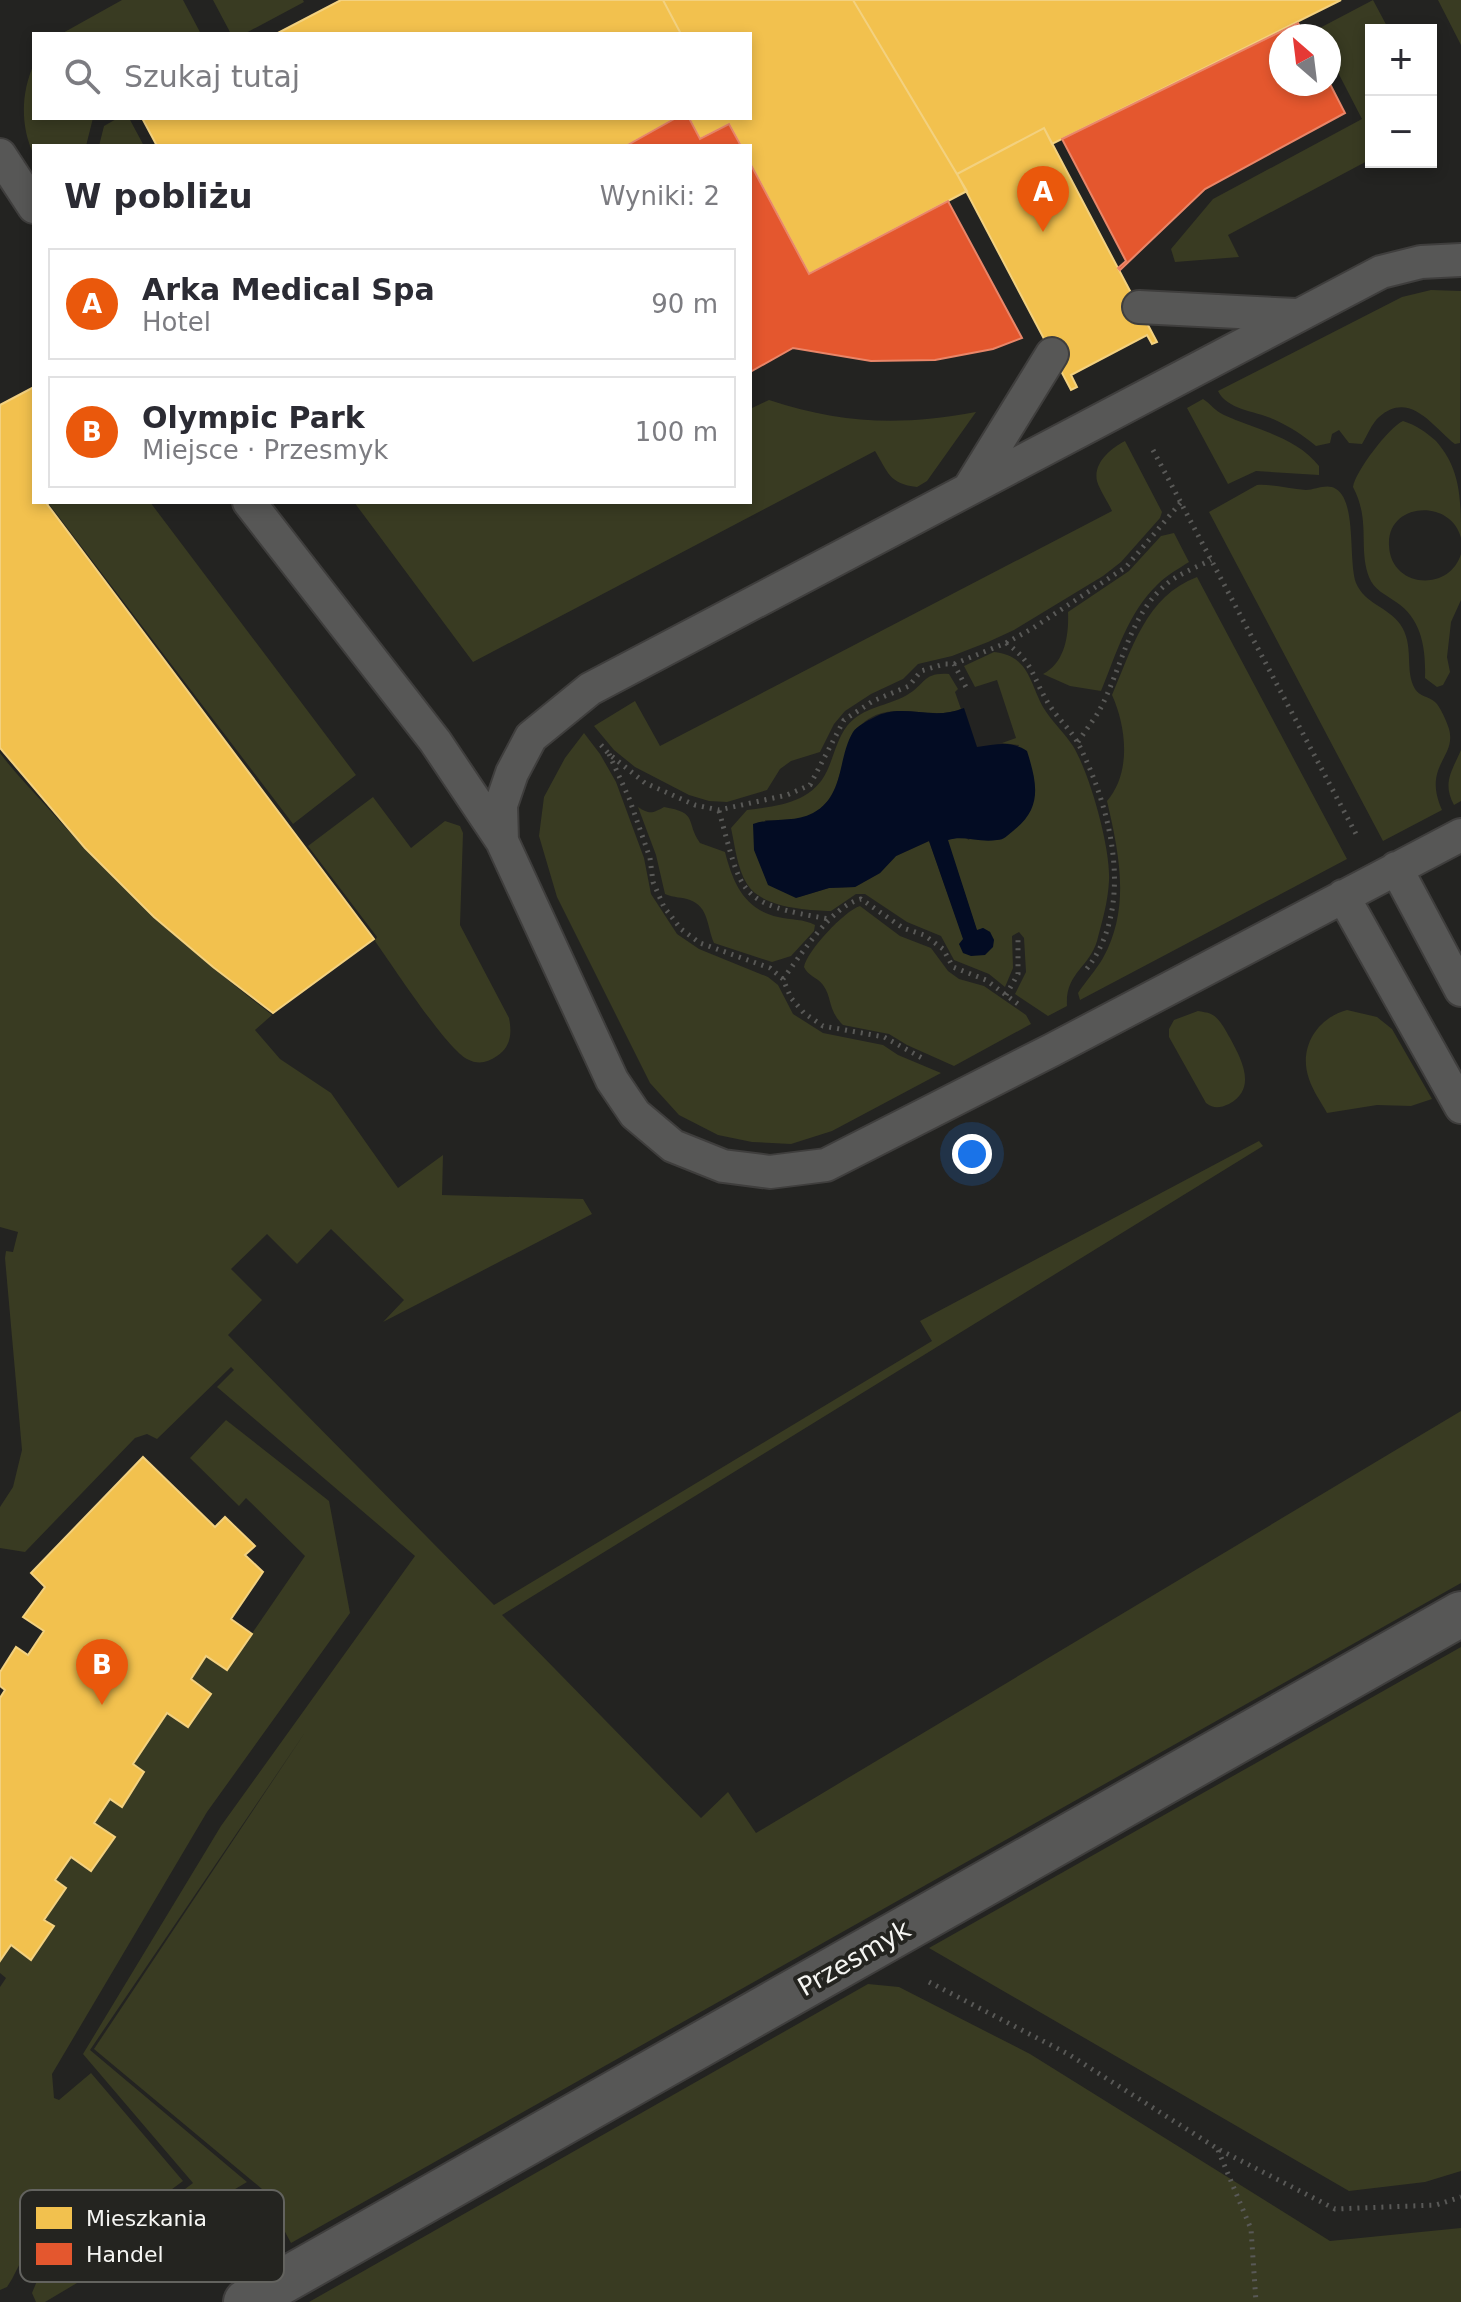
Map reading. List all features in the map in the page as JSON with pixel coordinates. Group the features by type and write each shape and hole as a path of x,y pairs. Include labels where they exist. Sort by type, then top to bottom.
{"street":[{"name":"Przesmyk","path":"284,2281 1461,1614"},
{"name":"Przesmyk","path":"246,2302 281,2282"}],"lane":[{"path":"0,155 32,204"},
{"path":"502,841 501,805 512,773 531,737 590,689 1381,272 1421,262 1461,260"},
{"path":"1139,307 1296,315"},
{"path":"969,489 1052,354"},
{"path":"251,504 435,741 502,841 612,1080 635,1114 673,1146 723,1166 770,1172 826,1165 1461,835"},
{"path":"1387,873 1461,990"},
{"path":"1343,896 1461,1107"}],"path":[{"path":"1130,403 1211,560 1387,873"},
{"path":"569,705 609,754 645,783 695,805 719,810 787,795 810,785 844,720 873,701 909,686 921,671 954,664 1006,643 1033,628 1126,567 1182,501"},
{"path":"1078,742 1099,710 1137,624 1150,603 1162,587 1176,577 1211,560"},
{"path":"1006,643 1031,665 1049,704 1078,742 1102,808 1114,858 1115,882 1109,922 1099,955 1072,992 1085,1032"},
{"path":"954,664 968,691"},
{"path":"609,754 629,798 650,858 653,882 664,907 681,929 700,943 770,968 783,979 791,998 804,1013 823,1026 884,1037 900,1048 982,1086"},
{"path":"719,810 742,886 755,900 774,908 829,919"},
{"path":"783,979 829,919 852,901 861,899 903,928 924,935 943,949 953,967 986,980 1030,1013"},
{"path":"1006,995 1018,974 1018,940"},
{"path":"875,1947 941,1989 1068,2054 1218,2149 1335,2209 1436,2205 1461,2197"},
{"path":"1218,2149 1251,2229 1256,2302"}],"green space":[{"path":"122,0 183,0 200,32 65,32"},
{"path":"213,0 304,2 248,32 230,32"},
{"path":"1373,0 1386,24 1365,24 1365,162 1228,235 1239,257 1175,262 1171,249 1213,199 1362,119 1341,78 1341,24 1327,24"},
{"path":"1438,0 1461,0 1461,45"},
{"path":"32,70 32,120 92,120 86,144 32,144 32,151 24,121"},
{"path":"114,120 130,120 143,144 100,144 104,126"},
{"path":"1431,290 1461,291 1460,443 1455,444 1421,414 1401,407 1390,409 1379,417 1362,444 1349,443 1339,430 1332,434 1330,443 1316,446 1279,422 1228,402 1218,391 1402,297"},
{"path":"1203,399 1224,415 1299,447 1319,466 1319,475 1256,471 1228,484 1187,408"},
{"path":"769,400 822,414 897,421 976,412 927,481 917,487 895,480 875,451 473,662 355,504 752,504 752,408"},
{"path":"1403,421 1436,441 1455,474 1460,498 1461,538 1455,525 1445,516 1420,510 1398,520 1391,531 1389,545 1392,559 1399,570 1421,580 1433,580 1445,575 1455,567 1461,554 1461,600 1451,622 1447,657 1450,672 1443,685 1437,687 1425,678 1421,636 1412,617 1377,589 1369,577 1364,555 1362,511 1353,487 1374,451"},
{"path":"1125,441 1162,512 1121,562 1014,630 952,656 918,664 903,679 871,694 845,711 834,724 820,752 791,761 780,769 767,790 727,802 689,795 635,767 614,750 594,726 635,701 660,746 1112,511 1098,485 1096,474 1104,457"},
{"path":"1257,485 1306,490 1329,487 1343,496 1349,518 1356,583 1365,596 1400,624 1407,640 1410,674 1415,689 1437,704 1448,726 1450,739 1436,782 1442,810 1383,841 1209,512"},
{"path":"49,504 152,504 356,775 293,824"},
{"path":"1174,533 1189,562 1161,581 1139,607 1124,634 1101,691 1070,686 1043,674 1061,656 1068,630 1068,612 1129,571 1161,536"},
{"path":"1197,577 1347,859 1080,1000 1078,993 1112,939 1120,900 1118,860 1107,801 1120,777 1124,749 1121,721 1112,695 1134,642 1153,611 1165,597"},
{"path":"994,652 1006,654 1021,664 1046,712 1073,746 1092,793 1107,850 1108,889 1097,941 1070,986 1067,1006 1048,1016 1015,994 1026,972 1024,938 1019,932 1012,936 1013,968 1005,987 989,974 954,960 941,936 907,922 865,894 856,894 831,911 785,906 763,898 744,878 731,828 747,810 793,801 813,790 827,771 847,726 860,715 900,699 929,677 949,674 958,689 955,692 961,709 940,713 897,711 876,715 861,725 852,739 835,787 815,813 795,820 765,820 799,897 829,888 855,887 880,873 896,856 929,841 964,940 959,945 994,940 990,932 983,928 977,931 947,840 962,836 969,840 1019,745 1002,743 1016,738 997,680 975,687 964,666"},
{"path":"584,733 616,782 644,858 651,894 677,934 699,949 768,977 778,985 793,1014 823,1033 883,1045 898,1055 941,1073 832,1131 791,1144 752,1142 718,1135 679,1115 650,1083 557,897 539,836 544,797 565,758"},
{"path":"1461,750 1461,801 1454,805 1449,783"},
{"path":"0,753 74,837 127,891 212,967 272,1015 255,1030 280,1059 331,1093 398,1188 443,1155 442,1195 583,1199 592,1214 383,1322 404,1300 331,1229 297,1264 267,1234 231,1269 262,1300 228,1335 494,1605 932,1341 920,1321 1259,1141 1263,1146 502,1615 701,1818 728,1792 756,1833 1461,1411 1461,1583 291,2243 284,2230 284,2190 263,2190 94,2049 306,1731 90,2050 247,2182 234,2190 184,2190 193,2183 83,2054 221,1826 415,1556 217,1387 234,1370 231,1367 157,1439 147,1434 135,1438 25,1552 0,1548 0,1507 13,1487 22,1450 5,1258 6,1251 13,1252 18,1232 0,1227"},
{"path":"373,797 411,848 445,821 460,826 463,833 460,925 510,1024 508,1044 490,1060 479,1063 471,1061 446,1039 375,941 377,937 308,846"},
{"path":"638,807 651,812 664,807 687,815 700,843 725,852 736,884 748,901 766,913 811,923 815,925 814,931 791,956 772,962 714,943 701,907 690,900 665,894 656,855"},
{"path":"860,906 900,936 931,948 948,971 959,979 984,986 1026,1015 1031,1024 954,1066 889,1034 843,1025 823,985 804,967 827,932"},
{"path":"1347,1010 1377,1017 1392,1029 1432,1099 1411,1106 1377,1105 1327,1113 1309,1079 1306,1056 1319,1027"},
{"path":"1198,1011 1211,1014 1220,1021 1242,1064 1243,1090 1223,1106 1214,1107 1206,1103 1169,1037 1174,1020"},
{"path":"226,1420 329,1501 350,1613 207,1812 52,2074 54,2098 59,2100 91,2073 183,2181 171,2190 20,2190 20,2263 7,2287 0,2290 0,1987 6,1978 0,1973 0,1962 11,1946 32,1960 54,1926 45,1919 66,1888 55,1880 71,1857 92,1870 115,1837 94,1823 110,1799 122,1806 145,1773 133,1764 167,1713 188,1727 211,1694 191,1679 206,1656 227,1670 305,1556 246,1498 239,1506 190,1458"},
{"path":"1461,1647 1461,2171 1425,2182 1349,2191 929,1948"},
{"path":"868,1984 899,1987 1030,2054 1330,2241 1461,2228 1461,2302 309,2302"},
{"path":"37,2282 79,2282 45,2302 36,2302 32,2293"}],"water":[{"path":"964,708 977,747 1009,744 1027,751 1035,784 1029,813 1006,837 990,841 948,840 977,930 983,928 990,932 994,940 993,947 985,955 963,953 959,944 963,939 929,841 896,856 880,873 855,887 829,888 796,898 768,885 754,850 753,824 806,816 823,806 836,787 848,743 857,728 884,713 940,713"}],"building: Mieszkania":[{"path":"341,0 663,0 680,32 280,32"},
{"path":"663,0 853,0 967,191 809,274 752,167 752,144 740,144 729,124 700,139 690,120 752,120 752,32 680,32"},
{"path":"853,0 1341,0 1293,24 1269,24 1269,36 1052,144 1044,128 957,174"},
{"path":"143,120 672,120 630,144 156,144"},
{"path":"1044,128 1157,342 1152,344 1147,335 1071,375 1077,387 1071,390 957,174"},
{"path":"32,388 32,504 47,504 374,939 273,1013 154,917 85,848 0,748 0,405"},
{"path":"143,1457 215,1527 225,1517 255,1546 245,1555 263,1572 231,1619 252,1634 227,1670 206,1656 191,1679 211,1694 188,1727 167,1713 133,1764 144,1772 122,1807 110,1799 94,1823 115,1837 91,1871 71,1857 55,1880 66,1888 44,1920 54,1926 31,1960 11,1945 0,1961 0,1698 5,1690 0,1686 0,1672 16,1647 28,1655 44,1631 23,1617 45,1587 31,1573"}],"building: Handel":[{"path":"1269,37 1269,96 1336,96 1345,113 1205,189 1120,270 1118,268 1126,261 1062,139"},
{"path":"672,120 690,120 700,139 729,124 740,144 630,144"},
{"path":"752,167 809,274 948,201 1022,338 993,349 935,360 871,361 793,348 752,371"}],"place":[{"name":"Arka Medical Spa","path":"1043,232"},
{"name":"Olympic Park","path":"102,1705"}]}
